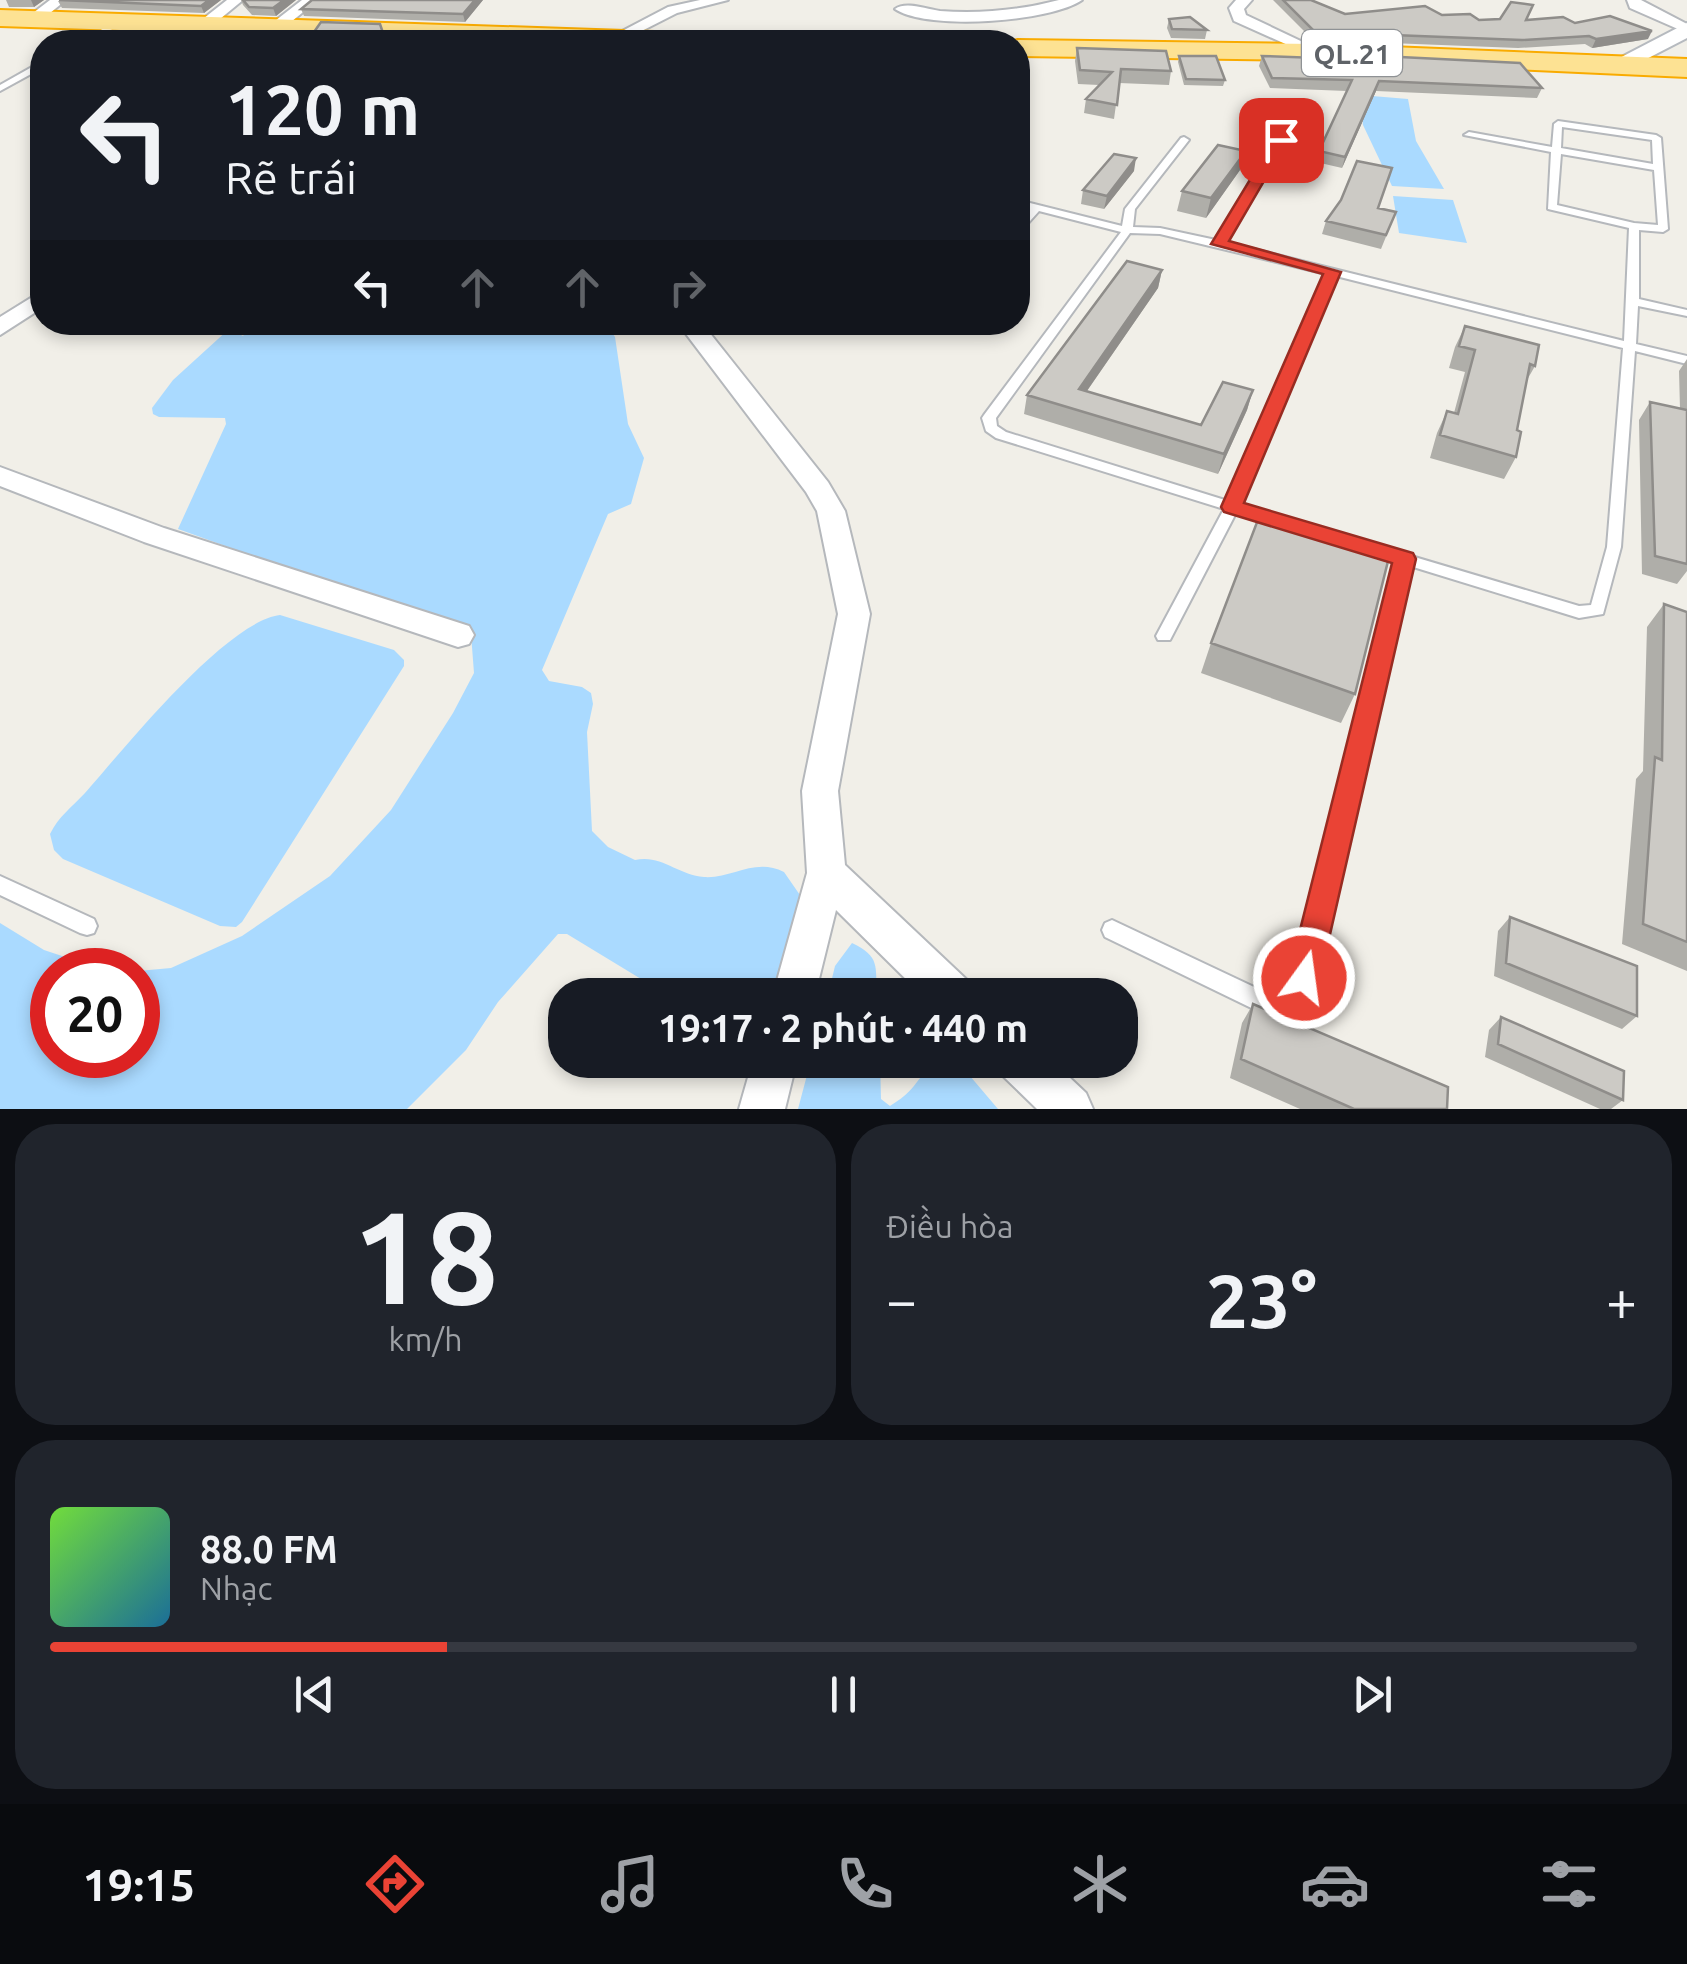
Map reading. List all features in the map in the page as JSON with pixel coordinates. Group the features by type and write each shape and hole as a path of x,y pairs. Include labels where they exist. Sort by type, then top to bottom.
{"highway":[{"path":"0,18 266,30"},
{"name":"QL.21","path":"1030,48 1316,52 1687,68"}],"street":[{"path":"34,19 59,0"},
{"path":"204,25 236,0"},
{"path":"292,30 312,0"},
{"path":"633,30 673,10 721,0"},
{"path":"902,8 922,14 968,14 1075,0"},
{"path":"1245,0 1236,8 1238,18 1316,52"},
{"path":"1634,0 1635,5 1686,29"},
{"path":"1619,64 1686,29"},
{"path":"0,328 30,307"},
{"path":"698,335 818,488 831,511 854,614 820,791 826,873 798,978"},
{"path":"0,476 154,535 458,635"},
{"path":"826,873 934,978"},
{"path":"762,1109 771,1078"},
{"path":"1038,1078 1070,1109"}],"lane":[{"path":"107,30 122,22"},
{"path":"0,88 30,72"},
{"path":"1563,122 1656,138 1658,168 1662,229 1552,207 1558,124 1563,122"},
{"path":"1468,135 1658,168"},
{"path":"1184,140 1130,210 1126,230 988,418 992,428 1001,435 1579,612 1597,610 1614,547 1634,226"},
{"path":"1219,244 1281,140"},
{"path":"1030,206 1126,230 1160,231 1219,244 1687,360"},
{"path":"1030,215 1037,208"},
{"path":"1164,636 1232,507 1332,272"},
{"path":"1632,301 1687,313"},
{"path":"1112,930 1270,1006 1288,1004 1304,978 1404,559"},
{"path":"0,885 87,926"}],"water":[{"path":"1360,95 1408,99 1416,141 1444,189 1392,186 1363,125"},
{"path":"1393,196 1453,200 1467,243 1399,233"},
{"path":"222,335 614,335 628,424 644,458 631,504 608,514 542,670 549,681 582,687 591,693 593,704 587,732 592,831 608,847 635,860 653,860 704,877 763,867 784,872 811,911 793,978 639,978 567,934 558,934 498,1002 466,1050 407,1109 0,1109 0,923 41,948 30,948 30,1078 160,1078 160,969 171,968 242,936 330,876 391,810 474,673 471,634 178,529 226,424 225,418 159,417 152,408 173,380"},
{"path":"280,615 394,650 404,660 404,666 242,922 236,927 220,926 63,859 54,850 50,834 61,817 204,663 257,623"},
{"path":"852,943 872,958 876,978 832,978 835,966"},
{"path":"806,1078 880,1078 881,1099 890,1106 920,1078 972,1078 998,1109 798,1109"}],"building":[{"path":"59,0 209,0 201,6"},
{"path":"243,0 284,0 273,8 249,7"},
{"path":"312,0 475,0 463,14 301,9"},
{"path":"1283,0 1311,0 1345,14 1425,6 1442,15 1470,14 1479,20 1500,19 1511,2 1533,5 1526,20 1563,17 1575,23 1610,16 1652,31 1596,39 1589,36 1522,40 1315,32"},
{"path":"1190,17 1207,30 1172,29 1169,19"},
{"path":"321,22 380,24 382,30 315,30"},
{"path":"1077,48 1166,51 1171,71 1121,69 1117,105 1086,99 1112,72 1080,70"},
{"path":"1340,54 1520,63 1542,88 1379,81 1345,157 1319,151 1352,80 1272,78 1262,56 1344,59"},
{"path":"1179,56 1216,56 1225,80 1186,79"},
{"path":"1218,145 1246,151 1211,198 1182,191"},
{"path":"1114,154 1136,158 1107,196 1083,190"},
{"path":"1357,161 1392,168 1378,208 1396,212 1386,235 1326,221 1341,200"},
{"path":"1127,261 1162,270 1079,389 1201,425 1223,382 1253,390 1224,454 1027,395"},
{"path":"1465,326 1539,345 1535,366 1530,364 1517,430 1521,432 1516,457 1440,435 1447,411 1458,414 1475,350 1459,346"},
{"path":"1650,402 1687,410 1687,564 1655,556"},
{"path":"1259,517 1389,557 1355,694 1211,643"},
{"path":"1664,604 1687,612 1687,942 1643,924 1655,757 1662,760"},
{"path":"1510,917 1637,966 1637,1016 1506,963"},
{"path":"1253,1004 1448,1087 1447,1109 1354,1109 1241,1059"},
{"path":"1501,1017 1624,1071 1623,1100 1498,1044"}],"route":[{"path":"1281,140 1219,244 1332,272 1232,507 1404,559 1304,978"}]}
